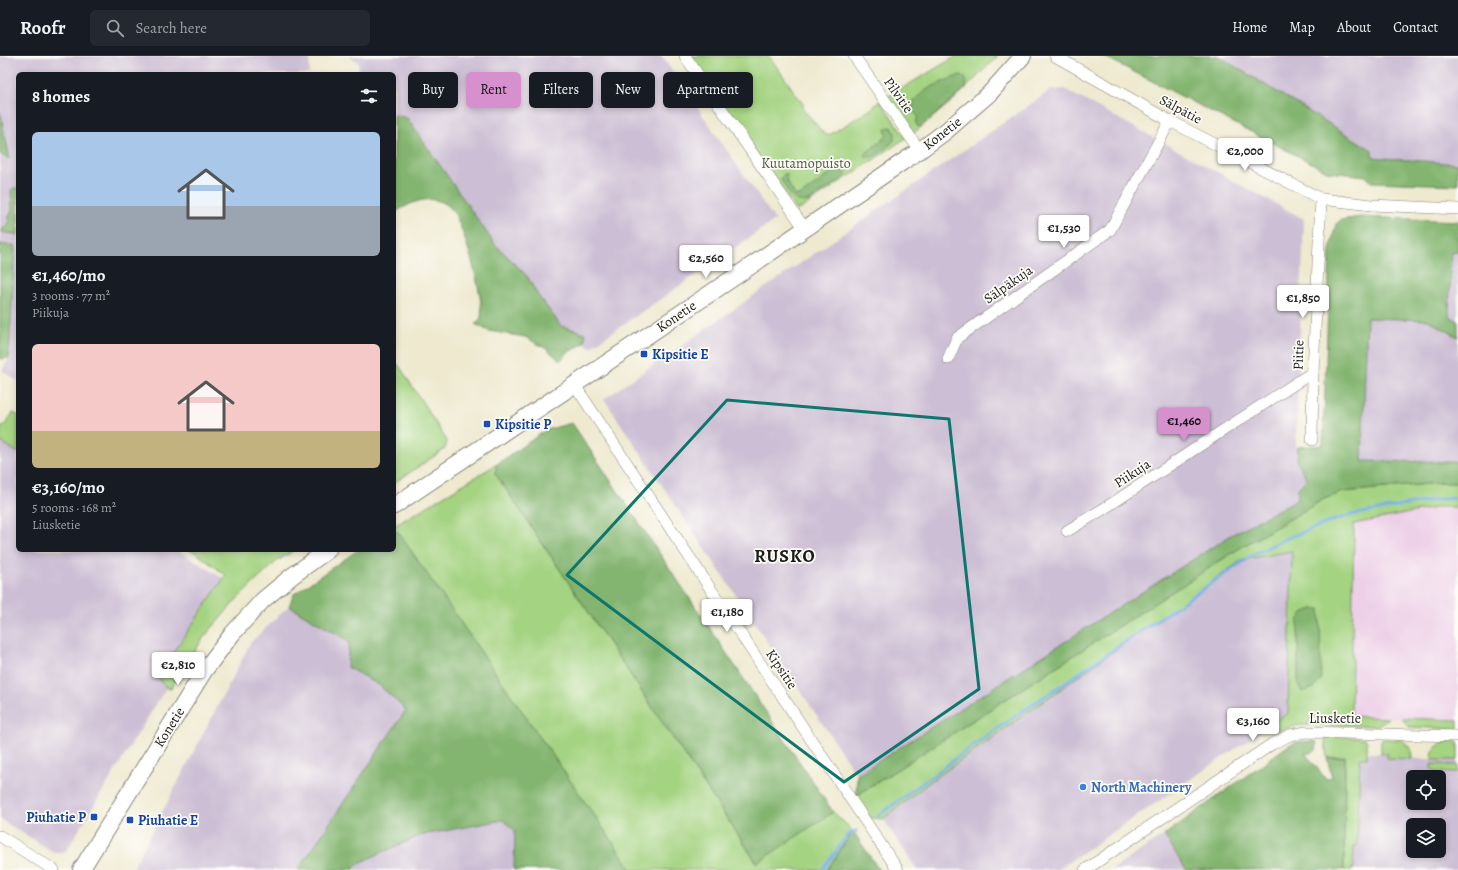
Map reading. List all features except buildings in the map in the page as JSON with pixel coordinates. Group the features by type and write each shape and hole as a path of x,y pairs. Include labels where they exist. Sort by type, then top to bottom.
{"street":[{"path":"685,56 805,229"},
{"name":"Pilvitie","path":"854,56 920,151"},
{"name":"Konetie","path":"396,505 920,151 989,94 1023,56"},
{"name":"Sälpätie","path":"1055,56 1170,120 1321,199 1371,205 1458,209"},
{"name":"Sälpäkuja","path":"948,359 957,338 1110,230 1170,120"},
{"name":"Piitie","path":"1312,440 1313,372 1321,199"},
{"name":"Piikuja","path":"1067,530 1105,508 1313,372"},
{"name":"Kipsitie","path":"574,384 898,870"},
{"name":"Konetie","path":"81,870 204,671 233,633 263,600 292,576 325,552"},
{"name":"Liusketie","path":"1085,870 1272,744 1290,735 1306,732 1458,736"},
{"path":"0,836 54,870"}],"highlighted area":[{"path":"727,400 949,419 979,689 844,782 567,575"}],"shaded area":[{"path":"0,56 310,56 309,72 16,72 16,380 2,371 9,358 15,246 0,244"},
{"path":"349,56 662,56 673,72 663,72 663,108 698,108 775,220 591,347 584,343 586,333 561,326 537,294 527,276 494,243 408,118 396,115 396,72 358,72 359,63"},
{"path":"1218,56 1458,56 1458,185 1371,182 1372,150"},
{"path":"1064,89 1304,219 1296,446 1298,447 1297,462 1307,479 1298,499 1233,534 857,775 604,399 1051,90"},
{"path":"1451,252 1458,252 1458,321 1449,317"},
{"path":"1367,317 1458,322 1458,462 1362,461"},
{"path":"0,441 16,451 16,552 180,552 239,588 199,634 66,851 55,853 0,819"},
{"path":"1440,507 1458,507 1458,720 1351,717 1354,523"},
{"path":"1293,551 1288,713 1057,870 917,870 883,819 927,784 1242,560"},
{"path":"289,606 349,641 347,667 379,685 407,710 298,870 132,870 251,642"},
{"path":"1367,753 1387,753 1388,758 1458,760 1458,870 1353,870 1354,846 1357,846 1360,758 1367,758"},
{"path":"503,820 515,831 514,870 350,870 365,860 422,835"},
{"path":"1164,835 1186,870 1112,870"}],"green space":[{"name":"Kuutamopuisto","path":"689,56 769,56 803,104 803,109 824,134 831,134 873,108 880,101 906,138 800,209 796,210 725,108 753,108 753,72 700,72"},
{"path":"957,56 998,56 957,97 915,132 912,132 887,97"},
{"path":"1103,56 1218,56 1372,150 1372,157 1458,164 1458,185 1371,182 1366,176 1329,172"},
{"path":"962,75 966,81 966,88 921,127 917,126 916,123 918,116 912,110 913,103 917,98 929,88"},
{"path":"0,112 10,159 0,154"},
{"path":"396,115 407,118 494,243 527,276 537,294 561,326 586,333 584,343 567,353 560,361 547,349 525,337 489,331 475,324 480,320 481,301 475,272 458,220 448,205 436,200 423,200 405,206 396,212"},
{"path":"891,127 895,133 894,141 871,157 864,155 887,135 885,130"},
{"path":"844,169 846,176 809,201 798,201 791,196 781,179 784,174 786,174 786,180 795,195 800,196 835,170"},
{"path":"16,188 16,235 1,232 4,227 9,224 9,217 12,210 11,190"},
{"path":"1360,217 1458,221 1458,252 1451,253 1449,316 1458,321 1458,337 1428,320 1367,318 1362,461 1458,462 1458,483 1438,483 1343,492 1324,499 1240,548 856,796 857,775 1233,534 1298,499 1298,488 1307,479 1297,462 1298,447 1323,445 1330,250 1336,224 1341,220"},
{"path":"0,244 15,246 9,358 0,359"},
{"path":"396,362 447,441 445,449 396,482"},
{"path":"13,413 16,414 16,452 0,441 0,428 4,426"},
{"path":"572,423 833,812 757,863 495,473 497,464 546,430"},
{"path":"497,464 495,473 756,862 833,812 853,831 827,870 632,870 398,532 396,532 396,525"},
{"path":"1438,483 1458,483 1458,507 1440,507 1354,524 1351,716 1388,718 1377,726 1300,725 1278,731 1272,723 1288,713 1292,551 1242,560 927,784 883,819 871,818 856,796 1240,548 1324,499 1343,492"},
{"path":"396,532 398,532 632,870 514,870 515,831 503,820 422,835 365,860 350,870 298,870 406,710 379,685 347,667 349,641 289,606 294,594 355,552 396,552"},
{"path":"194,552 291,552 276,562 237,599 204,637 170,689 162,682 160,672 226,575"},
{"path":"1312,609 1320,609 1321,679 1314,688 1302,692 1298,684 1298,621 1303,613"},
{"path":"1402,718 1458,720 1458,729 1409,727"},
{"path":"1326,736 1365,738 1367,742 1367,758 1360,758 1357,846 1354,847 1353,870 1344,870 1345,756 1327,758 1325,743"},
{"path":"1383,739 1402,740 1411,748 1412,759 1387,758 1387,753 1381,753 1381,742"},
{"path":"1316,741 1316,750 1311,753 1305,753 1326,779 1332,777 1327,758 1345,756 1344,870 1186,870 1164,835 1289,745 1297,742"},
{"path":"1449,741 1458,741 1458,760 1432,760 1433,752 1436,747"},
{"path":"1433,764 1458,765 1458,773 1446,772 1446,770 1433,770 1431,767"},
{"path":"853,831 879,870 827,870"}],"waterway":[{"path":"878,816 989,734 1256,553 1285,539 1351,515 1439,499 1458,498"},
{"path":"822,870 849,834 856,831"}],"place":[{"name":"Kipsitie E","path":"644,354"},
{"name":"Kipsitie P","path":"487,424"},
{"name":"North Machinery","path":"1083,787"},
{"name":"Piuhatie P","path":"94,817"},
{"name":"Piuhatie E","path":"130,820"}],"district":[{"name":"RUSKO","path":"785,556"}]}
